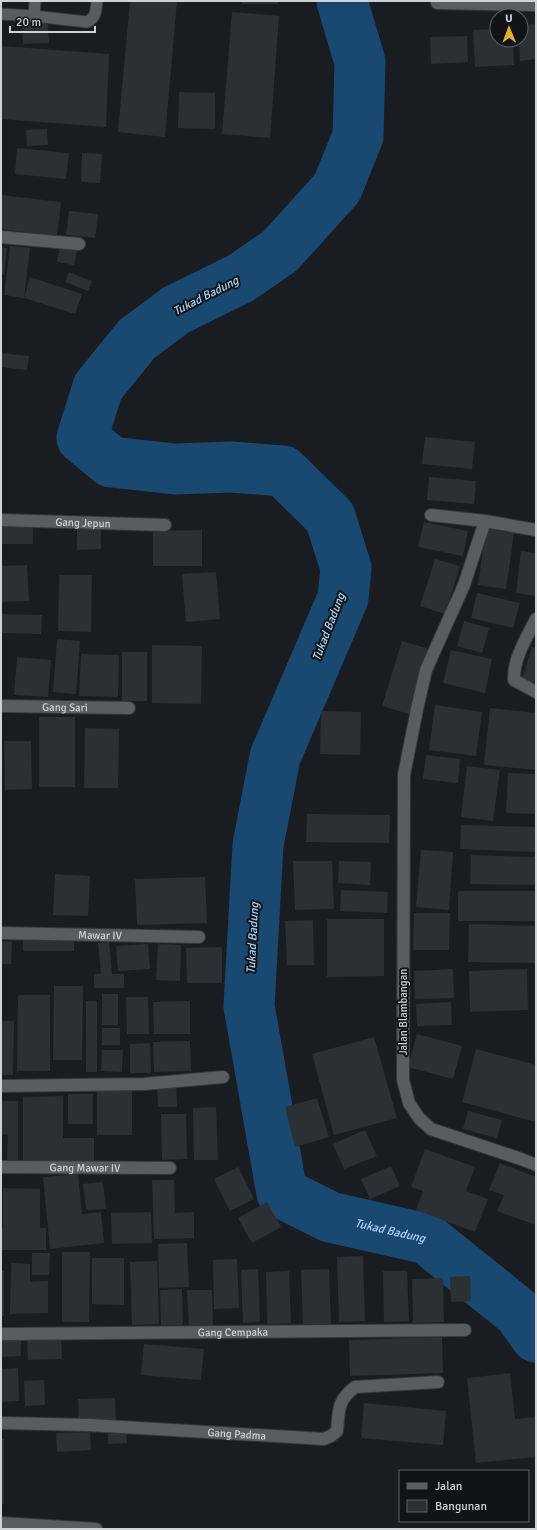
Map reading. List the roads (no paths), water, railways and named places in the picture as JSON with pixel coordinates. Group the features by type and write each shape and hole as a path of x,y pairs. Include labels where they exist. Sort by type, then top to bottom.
{"street":[{"path":"436,3 536,5"},
{"path":"1,237 79,244"},
{"path":"430,515 485,521 536,530"},
{"name":"Gang Jepun","path":"1,520 165,525"},
{"name":"Jalan Blambangan","path":"485,521 464,585 426,670 404,775 403,1080 409,1103 419,1118 430,1129 536,1165"},
{"path":"536,619 519,654 514,674 514,680 536,692"},
{"name":"Gang Sari","path":"1,706 129,708"},
{"name":"Mawar IV","path":"1,933 198,938"},
{"path":"1,1086 144,1084 223,1077"},
{"name":"Gang Mawar IV","path":"1,1167 170,1168"},
{"name":"Gang Cempaka","path":"1,1334 465,1330"},
{"name":"Gang Padma","path":"1,1423 89,1425 324,1439 337,1431 340,1404 347,1394 355,1387 438,1382"},
{"path":"1,1523 96,1529"}],"lane":[{"path":"34,16 35,1"},
{"path":"1,14 87,22 92,20 95,16 97,1"}],"waterway":[{"name":"Tukad Badung","path":"342,1 360,62 358,136 337,188 280,251 241,278 176,310 137,339 98,387 82,438 111,462 175,469 231,467 283,471 330,517 346,568 343,598 275,757 258,845 249,1006 282,1193 330,1217 427,1239 519,1313 536,1337"}]}
